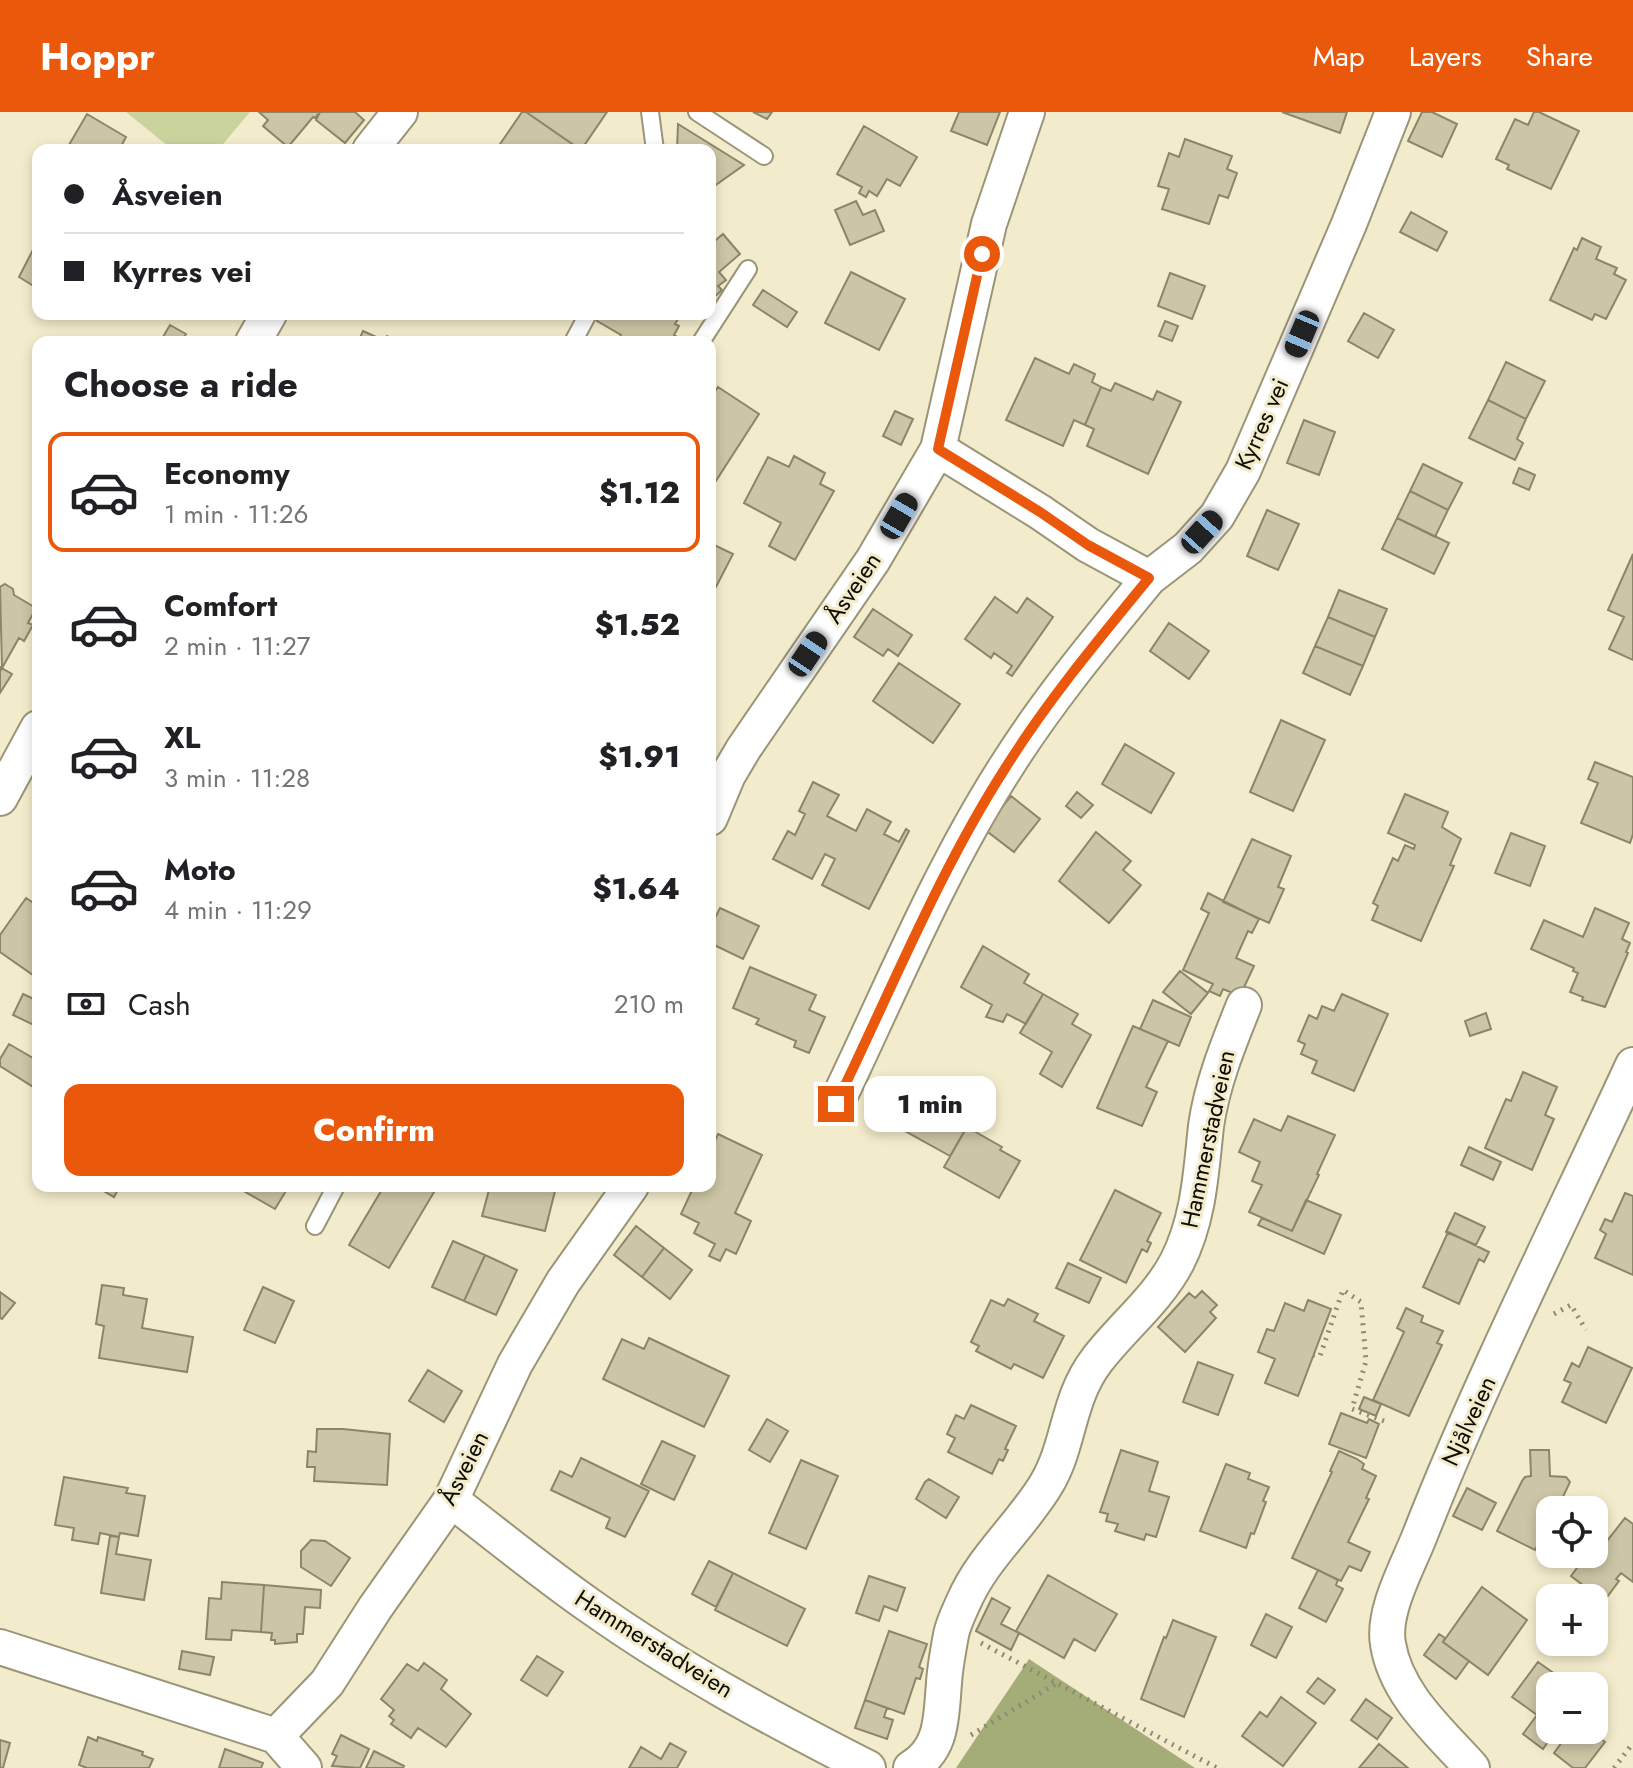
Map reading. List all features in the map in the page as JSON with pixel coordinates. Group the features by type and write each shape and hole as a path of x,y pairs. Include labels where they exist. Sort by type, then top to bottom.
{"street":[{"path":"375,144 400,112"},
{"name":"Åsveien","path":"716,804 744,748 873,560 938,449 989,224 1027,112"},
{"name":"Kyrres vei","path":"836,1104 951,864 1006,767 1082,659 1149,578 1188,548 1217,516 1243,471 1349,224 1393,112"},
{"path":"938,449 1088,545 1149,578"},
{"path":"0,798 32,739"},
{"name":"Hammerstadveien","path":"911,1768 925,1760 937,1737 943,1716 951,1631 971,1585 1028,1513 1049,1479 1075,1397 1096,1361 1152,1300 1177,1262 1193,1220 1218,1069 1244,1005"},
{"name":"Njålveien","path":"1472,1768 1418,1708 1397,1675 1387,1643 1388,1614 1446,1469 1633,1065"},
{"name":"Åsveien","path":"276,1736 327,1683 451,1500 515,1364 563,1282 627,1192"},
{"name":"Hammerstadveien","path":"451,1500 592,1608 647,1644 795,1730 868,1768"},
{"path":"0,1647 276,1736 304,1768"}],"lane":[{"path":"650,112 654,144"},
{"path":"697,112 764,156"},
{"path":"716,319 748,269"},
{"path":"315,1226 333,1192"}],"path":[{"path":"1313,1355 1320,1356 1343,1290 1361,1302 1366,1361 1352,1409 1384,1421"},
{"path":"1546,1318 1571,1305 1586,1330"},
{"path":"970,1637 1217,1768"},
{"path":"964,1739 1057,1683"},
{"path":"1614,1768 1633,1743"}],"green space":[{"path":"126,112 250,112 223,144 166,144"},
{"path":"1029,1659 1195,1768 956,1768"}],"building":[{"path":"259,112 320,112 290,144 284,144 263,126 268,120"},
{"path":"320,112 355,112 364,120 345,143 316,120"},
{"path":"522,112 526,112 572,144 500,144"},
{"path":"526,112 607,112 585,144 572,144"},
{"path":"753,112 772,112 767,119"},
{"path":"959,112 1000,112 987,145 951,131"},
{"path":"1282,112 1347,112 1340,133"},
{"path":"1422,112 1432,112 1457,124 1442,157 1408,141"},
{"path":"1534,112 1579,131 1551,189 1507,169 1509,165 1496,159 1515,119 1528,125"},
{"path":"87,114 126,137 122,144 70,144"},
{"path":"678,124 710,144 677,144"},
{"path":"864,126 917,157 900,186 887,179 877,196 869,191 866,197 859,193 862,187 837,174"},
{"path":"1185,139 1232,156 1227,169 1237,173 1228,198 1219,195 1209,224 1162,209 1169,189 1158,186 1169,153 1179,157"},
{"path":"716,148 744,165 716,185"},
{"path":"856,201 863,215 875,210 884,231 850,245 835,210"},
{"path":"1411,212 1447,232 1437,251 1400,232"},
{"path":"723,234 740,254 719,272 726,280 718,286 722,290 716,296 716,240"},
{"path":"1582,238 1601,247 1596,259 1617,268 1614,274 1626,280 1606,319 1595,314 1592,320 1550,300 1574,248 1577,250"},
{"path":"32,252 32,285 19,277"},
{"path":"851,272 905,299 879,350 825,323"},
{"path":"1170,273 1205,286 1192,319 1158,306"},
{"path":"763,290 797,312 787,327 753,305"},
{"path":"1364,313 1394,330 1378,358 1348,341"},
{"path":"677,320 675,324 679,326 676,336 620,336 597,321"},
{"path":"1165,321 1178,326 1172,341 1159,336"},
{"path":"170,325 186,334 185,336 164,336"},
{"path":"1035,358 1069,374 1074,364 1095,374 1092,382 1101,387 1085,425 1074,420 1063,446 1006,420"},
{"path":"1506,362 1545,381 1526,419 1488,400"},
{"path":"1115,383 1153,400 1157,391 1181,402 1148,474 1087,446 1094,429 1085,425 1101,387 1111,391"},
{"path":"718,387 759,414 716,481"},
{"path":"1488,400 1526,419 1517,439 1523,443 1515,460 1469,438"},
{"path":"895,411 913,419 901,445 883,436"},
{"path":"1304,420 1335,432 1319,475 1287,463"},
{"path":"794,456 825,473 820,484 834,491 795,560 769,546 781,523 744,503 768,457 789,467"},
{"path":"1423,464 1462,483 1448,510 1410,491"},
{"path":"1519,468 1535,475 1529,490 1513,483"},
{"path":"1410,491 1448,510 1435,537 1397,518"},
{"path":"1267,510 1299,524 1278,570 1247,556"},
{"path":"1397,518 1449,543 1434,574 1382,549"},
{"path":"716,546 733,554 716,587"},
{"path":"1633,554 1633,660 1609,649 1624,617 1608,610"},
{"path":"5,584 13,589 14,595 32,606 28,623 32,627 24,641 19,638 2,668 0,587"},
{"path":"1339,590 1387,609 1375,637 1328,617"},
{"path":"995,597 1017,613 1027,598 1053,617 1012,676 1007,673 1012,666 994,653 991,658 965,639"},
{"path":"873,609 912,635 898,656 888,649 883,656 854,637"},
{"path":"1328,617 1375,637 1363,666 1315,646"},
{"path":"1169,623 1209,651 1189,679 1150,651"},
{"path":"1315,646 1363,666 1350,695 1303,673"},
{"path":"899,663 960,704 933,743 873,701"},
{"path":"0,667 12,674 0,693"},
{"path":"1281,720 1325,740 1293,811 1250,792"},
{"path":"1125,744 1174,773 1151,813 1102,784"},
{"path":"1595,762 1633,777 1633,834 1630,843 1581,823 1598,783 1588,779"},
{"path":"813,782 839,795 827,816 856,831 867,809 891,822 884,834 899,842 906,829 909,831 869,909 822,885 835,859 825,854 812,879 773,859 788,831 795,835 805,814 799,811"},
{"path":"1077,792 1093,805 1081,818 1066,806"},
{"path":"1405,794 1448,812 1442,827 1461,839 1450,865 1454,866 1421,941 1372,920 1378,906 1373,903 1393,858 1398,861 1405,845 1414,849 1415,845 1388,833"},
{"path":"1011,796 1040,819 1014,852 984,829"},
{"path":"1096,832 1131,861 1123,870 1141,885 1109,923 1059,881"},
{"path":"1511,833 1545,846 1530,886 1495,873"},
{"path":"1252,839 1291,856 1278,887 1284,889 1269,923 1223,902"},
{"path":"1208,893 1259,919 1252,933 1248,931 1236,958 1254,966 1240,996 1223,989 1220,996 1209,991 1213,984 1183,970 1209,913 1201,909"},
{"path":"26,898 32,902 32,974 0,952 0,935"},
{"path":"720,908 759,926 743,959 716,946 716,916"},
{"path":"1595,908 1629,923 1622,939 1630,943 1628,953 1605,1007 1582,1000 1583,997 1570,992 1578,973 1573,971 1574,968 1531,949 1544,920 1583,937"},
{"path":"983,946 1029,974 1024,983 1043,994 1026,1024 1007,1014 1003,1022 986,1017 992,1005 961,987"},
{"path":"750,967 816,995 809,1010 825,1017 809,1053 794,1047 796,1041 756,1024 759,1019 733,1008"},
{"path":"1180,971 1208,993 1191,1014 1163,992"},
{"path":"23,994 32,998 32,1024 13,1015"},
{"path":"1043,994 1078,1014 1072,1024 1091,1035 1062,1087 1040,1074 1052,1052 1020,1033"},
{"path":"1342,994 1388,1014 1354,1091 1312,1073 1317,1061 1301,1054 1305,1044 1298,1041 1309,1015 1317,1019 1322,1006 1334,1011"},
{"path":"1153,1000 1191,1017 1179,1046 1140,1029"},
{"path":"1486,1013 1491,1029 1470,1036 1465,1021"},
{"path":"1133,1026 1168,1041 1146,1087 1157,1092 1142,1126 1097,1108"},
{"path":"9,1044 32,1057 32,1086 0,1066 0,1059"},
{"path":"1523,1072 1557,1087 1545,1115 1554,1119 1532,1170 1485,1148 1506,1099 1511,1101"},
{"path":"910,1082 953,1107 946,1119 965,1130 950,1156 887,1121"},
{"path":"1288,1116 1335,1135 1292,1231 1249,1212 1262,1185 1252,1181 1260,1162 1239,1152 1254,1119 1281,1131"},
{"path":"967,1127 1020,1161 999,1198 944,1167"},
{"path":"718,1134 762,1155 735,1213 751,1221 736,1254 726,1249 720,1261 709,1256 715,1244 694,1233 699,1223 681,1214 691,1192 716,1192"},
{"path":"1469,1147 1501,1162 1493,1180 1461,1165"},
{"path":"1115,1190 1161,1213 1147,1241 1151,1243 1147,1252 1142,1249 1126,1283 1080,1260"},
{"path":"245,1192 285,1192 275,1209"},
{"path":"380,1192 434,1192 389,1268 349,1245"},
{"path":"488,1192 555,1192 545,1231 482,1216"},
{"path":"1625,1193 1633,1196 1633,1275 1595,1258 1606,1234 1600,1230 1605,1219 1612,1222"},
{"path":"1306,1200 1341,1215 1324,1254 1258,1225 1262,1218 1292,1231"},
{"path":"1455,1213 1485,1227 1476,1245 1446,1232"},
{"path":"636,1226 664,1248 642,1277 614,1255"},
{"path":"1448,1232 1489,1252 1484,1262 1479,1259 1459,1304 1423,1287"},
{"path":"453,1241 485,1255 464,1301 432,1287"},
{"path":"664,1248 692,1270 670,1299 642,1277"},
{"path":"485,1255 517,1270 496,1315 464,1301"},
{"path":"1068,1263 1101,1278 1089,1303 1056,1288"},
{"path":"102,1285 124,1288 123,1295 147,1299 142,1328 193,1337 187,1372 99,1358 104,1326 96,1324"},
{"path":"263,1287 294,1301 275,1343 244,1330"},
{"path":"1202,1291 1217,1305 1210,1312 1216,1318 1185,1352 1158,1327 1189,1293 1195,1298"},
{"path":"0,1292 15,1303 2,1319 0,1318"},
{"path":"1008,1299 1038,1314 1034,1321 1064,1336 1043,1378 1014,1364 1011,1369 976,1351 979,1346 971,1342 991,1300 1004,1306"},
{"path":"1308,1300 1331,1309 1298,1396 1265,1383 1275,1359 1258,1352 1267,1329 1274,1331 1285,1303 1304,1311"},
{"path":"1406,1308 1423,1316 1421,1322 1443,1331 1437,1343 1442,1345 1409,1416 1373,1400 1404,1332 1397,1328"},
{"path":"649,1338 729,1376 704,1427 603,1379 622,1339 644,1349"},
{"path":"1588,1347 1632,1368 1606,1423 1562,1402 1571,1383 1564,1380 1572,1363 1579,1367"},
{"path":"1198,1362 1233,1375 1218,1415 1183,1402"},
{"path":"428,1370 462,1391 444,1422 409,1401"},
{"path":"1364,1397 1381,1404 1376,1416 1359,1409"},
{"path":"971,1405 1016,1426 1003,1461 999,1459 992,1474 948,1452 955,1438 947,1434 956,1415 964,1419"},
{"path":"1341,1413 1379,1424 1366,1458 1329,1444"},
{"path":"767,1419 788,1431 770,1462 749,1450"},
{"path":"317,1429 390,1434 387,1485 314,1481 315,1467 307,1467 308,1451 316,1452"},
{"path":"662,1441 695,1456 674,1500 641,1484"},
{"path":"1121,1450 1158,1462 1149,1491 1169,1497 1156,1537 1146,1534 1144,1540 1115,1531 1118,1524 1106,1521 1108,1514 1100,1512"},
{"path":"1530,1450 1549,1450 1550,1476 1566,1477 1570,1482 1563,1496 1536,1496 1535,1550 1497,1531 1522,1481 1531,1476"},
{"path":"1339,1451 1357,1459 1364,1464 1362,1469 1376,1476 1366,1498 1369,1499 1348,1542 1370,1552 1361,1571 1349,1566 1341,1581 1292,1558"},
{"path":"581,1458 649,1491 625,1537 606,1528 610,1518 551,1490 560,1471 572,1477"},
{"path":"801,1460 838,1476 806,1549 769,1533"},
{"path":"1226,1464 1250,1473 1248,1479 1269,1487 1254,1534 1251,1533 1246,1548 1200,1531"},
{"path":"64,1477 128,1488 126,1493 145,1496 138,1536 120,1533 119,1537 100,1533 98,1544 72,1540 74,1528 55,1525"},
{"path":"929,1479 959,1497 946,1518 916,1499"},
{"path":"1467,1488 1496,1503 1482,1530 1453,1516"},
{"path":"1625,1518 1633,1524 1633,1582 1621,1573 1608,1596 1608,1584 1582,1584 1571,1576 1577,1568 1608,1568 1608,1540"},
{"path":"110,1536 119,1537 116,1554 151,1560 144,1600 101,1593"},
{"path":"311,1540 325,1541 350,1558 331,1586 301,1567 301,1551"},
{"path":"709,1561 733,1573 716,1607 692,1594"},
{"path":"1318,1570 1338,1580 1336,1585 1343,1589 1326,1622 1299,1608"},
{"path":"733,1573 805,1609 787,1646 715,1610"},
{"path":"1048,1575 1117,1614 1095,1651 1074,1639 1064,1658 1016,1631"},
{"path":"869,1576 905,1588 897,1611 884,1606 879,1621 856,1613"},
{"path":"222,1582 264,1585 261,1632 232,1630 231,1640 206,1639 209,1598 221,1599"},
{"path":"264,1585 321,1590 320,1608 305,1607 303,1634 297,1634 297,1642 275,1644 275,1640 271,1640 272,1633 261,1632"},
{"path":"1482,1587 1527,1620 1488,1675 1443,1642"},
{"path":"992,1598 1010,1608 1001,1624 1019,1633 1011,1650 976,1631"},
{"path":"1266,1614 1292,1627 1276,1658 1251,1645"},
{"path":"1173,1620 1216,1637 1184,1717 1141,1699"},
{"path":"889,1631 927,1644 919,1667 923,1669 920,1679 916,1678 904,1714 865,1700"},
{"path":"1439,1634 1445,1638 1443,1642 1469,1661 1456,1679 1424,1655"},
{"path":"182,1651 214,1657 210,1675 179,1669"},
{"path":"537,1656 563,1672 547,1696 521,1680"},
{"path":"1538,1662 1552,1672 1536,1672 1536,1714 1512,1697"},
{"path":"424,1663 447,1680 441,1689 471,1714 446,1747 418,1728 411,1738 391,1724 394,1720 389,1716 394,1710 381,1699 407,1664 418,1671"},
{"path":"1318,1678 1335,1690 1324,1704 1307,1692"},
{"path":"1281,1697 1316,1723 1283,1766 1242,1736 1260,1712 1267,1717"},
{"path":"1366,1699 1392,1718 1377,1739 1351,1720"},
{"path":"865,1700 887,1708 884,1717 893,1720 887,1739 855,1728"},
{"path":"1536,1716 1536,1744 1523,1734"},
{"path":"341,1735 369,1749 360,1768 332,1766 337,1756 332,1754"},
{"path":"88,1737 97,1741 98,1737 143,1752 142,1755 153,1759 149,1768 87,1768 79,1765"},
{"path":"0,1740 10,1743 3,1768 0,1768"},
{"path":"670,1743 686,1752 677,1768 629,1768 641,1747 661,1759"},
{"path":"1379,1744 1408,1768 1359,1768"},
{"path":"1561,1744 1603,1744 1585,1768 1573,1768 1554,1753"},
{"path":"225,1749 263,1763 261,1768 219,1768"},
{"path":"374,1751 404,1766 403,1768 366,1768"}],"route":[{"path":"836,1104 951,864 1006,767 1082,659 1149,578 1088,545 938,449 982,254"}]}
